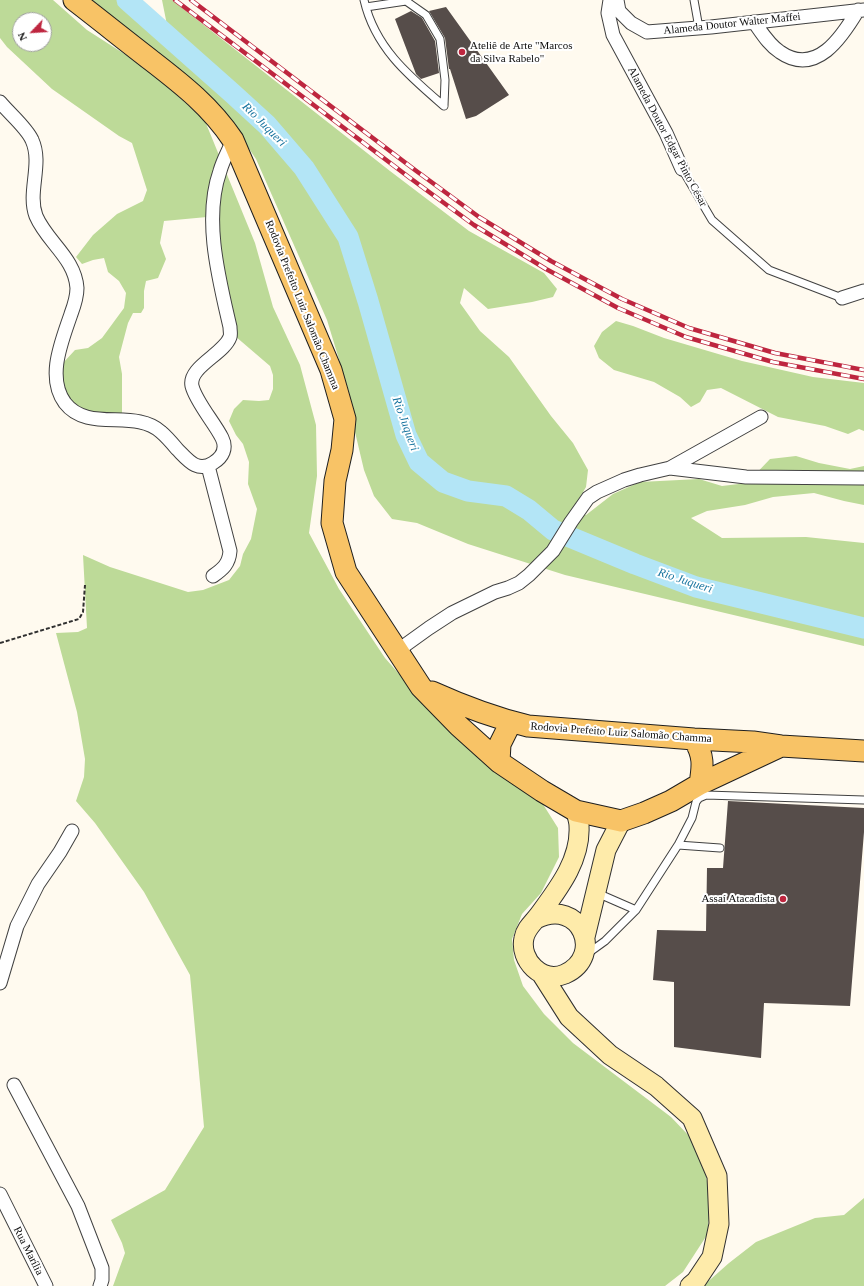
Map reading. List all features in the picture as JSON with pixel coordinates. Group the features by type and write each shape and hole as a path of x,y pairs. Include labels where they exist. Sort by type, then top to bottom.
{"main road":[{"name":"Rodovia Prefeito Luiz Salomão Chamma","path":"74,0 189,91 223,124 233,140 331,370 339,394 345,419 342,450 335,481 332,523 346,572 421,687 459,726 499,762 542,791 576,811 621,821 671,801 700,784 780,746"},
{"name":"Rodovia Prefeito Luiz Salomão Chamma","path":"421,687 462,705 511,722 528,726 753,742 780,746 864,751"},
{"path":"499,762 500,744 511,722"},
{"path":"694,739 702,757 703,766 700,784"},
{"path":"536,919 545,914 555,913 565,915 581,928 586,947 578,965 571,971 561,975 551,976 541,973 532,967 526,958 523,947 524,936 529,927 564,878 574,861 579,841 579,825 576,811"},
{"path":"584,937 606,850 621,821"},
{"path":"541,973 569,1017 610,1055 656,1086 692,1118 717,1176 719,1224 712,1257 696,1282 690,1286"}],"street":[{"name":"Alameda Doutor Edgar Pinto César","path":"610,0 608,13 613,35 666,133 682,169"},
{"name":"Alameda Doutor Walter Maffei","path":"617,0 619,11 631,23 647,32 699,28 861,10"},
{"path":"754,22 768,41 780,52 790,58 801,61 810,60 835,44 861,10"},
{"path":"0,102 31,138 36,156 33,201 36,216 44,231 68,261 75,276 77,290 75,302 56,366 56,380 60,393 66,404 78,414 89,417 138,421 150,424 158,429 190,462 200,466 208,466 216,462 224,450 223,441 193,388 192,383 194,375 204,363 221,349 228,340 230,334 230,327 215,255 213,207 220,171 233,140"},
{"name":"Alameda Doutor Edgar Pinto César","path":"842,298 864,291"},
{"path":"397,651 452,613 519,583 553,551 588,498 597,492 629,478 670,468 761,418"},
{"path":"208,466 230,551 227,564 222,570 213,576"},
{"path":"670,468 746,477 864,478"},
{"path":"0,983 21,919 38,884 60,852 72,831"},
{"path":"14,1085 78,1206 102,1268 102,1280 100,1286"},
{"name":"Rua Marília","path":"0,1194 46,1286"}],"lane":[{"path":"694,0 699,28"},
{"path":"406,1 426,15 440,39 445,80 444,106 398,65 386,50 372,25 365,4 406,1"},
{"name":"Alameda Doutor Edgar Pinto César","path":"682,169 712,220 769,270 842,298"},
{"path":"583,956 605,941 636,910 678,845 692,818 696,802 699,798 706,795 864,800"},
{"path":"678,845 720,848"},
{"path":"596,893 636,910"}],"path":[{"path":"0,643 79,619 83,612 85,585"}],"green space":[{"path":"0,0 53,0 87,30 126,55 165,84 205,121 255,243 273,307 300,365 316,425 317,476 309,533 339,589 385,658 451,733 539,798 558,828 559,857 541,893 522,914 512,939 514,960 523,986 544,1014 573,1043 671,1117 692,1139 703,1160 711,1202 707,1235 683,1272 665,1286 113,1286 125,1253 111,1220 165,1190 204,1127 190,975 144,892 95,823 76,801 84,777 85,759 77,712 56,633 78,632 87,628 83,555 110,567 188,592 203,590 229,580 240,566 243,554 251,539 257,509 248,484 249,462 243,444 236,435 229,421 234,409 243,400 269,400 273,389 273,375 270,366 235,336 207,217 164,221 160,243 166,259 158,278 146,281 144,291 144,308 141,313 133,313 128,323 119,357 122,374 122,415 101,417 69,404 58,380 63,363 75,350 88,348 102,338 124,308 126,293 119,281 108,272 104,258 82,264 76,257 93,235 117,214 143,201 147,190 132,143 119,136 52,89 12,52 52,52 52,12 12,12 12,52 0,38"},
{"path":"90,0 121,0 162,35 168,30 162,0 172,0 469,231 544,273 557,289 553,297 488,309 464,288 460,303 480,331 509,357 551,416 573,443 588,470 586,487 572,511 586,515 613,494 640,482 699,479 722,486 747,483 770,459 796,456 819,463 850,469 864,466 864,505 814,493 773,497 745,505 707,511 691,518 722,538 806,537 864,543 864,646 565,575 468,544 417,523 392,519 374,496 364,470 355,432 349,392 327,320 256,159 226,115"},
{"path":"616,321 664,338 742,361 813,377 864,383 864,431 859,429 848,434 825,426 778,417 721,388 707,390 700,402 691,407 680,397 654,382 614,370 599,358 594,346 602,332"},
{"path":"864,1198 864,1286 703,1286 756,1242 815,1218 844,1215"}],"building":[{"name":"Ateliê de Arte \"Marcos da Silva Rabelo\"","path":"446,7 509,95 476,116 466,119 449,69 445,38 429,11"},
{"path":"411,11 422,18 435,41 439,73 421,79 416,74 395,19"},
{"name":"Assaí Atacadista","path":"728,801 864,808 864,832 850,1006 764,1003 761,1058 674,1047 674,982 653,980 657,930 706,931 707,868 723,868"}],"waterway":[{"name":"Rio Juqueri","path":"127,0 267,125 304,168 348,237 368,301 406,435 419,462 443,482 468,491 506,496 529,510 553,530 635,564 696,587 864,628"}],"railway":[{"path":"175,0 474,225 546,269 618,308 686,337 773,362 864,379"},
{"path":"191,0 479,217 551,261 622,299 689,328 775,353 864,370"}],"place":[{"name":"Ateliê de Arte \"Marcos da Silva Rabelo\"","path":"462,52"},
{"name":"Assaí Atacadista","path":"783,899"}]}
